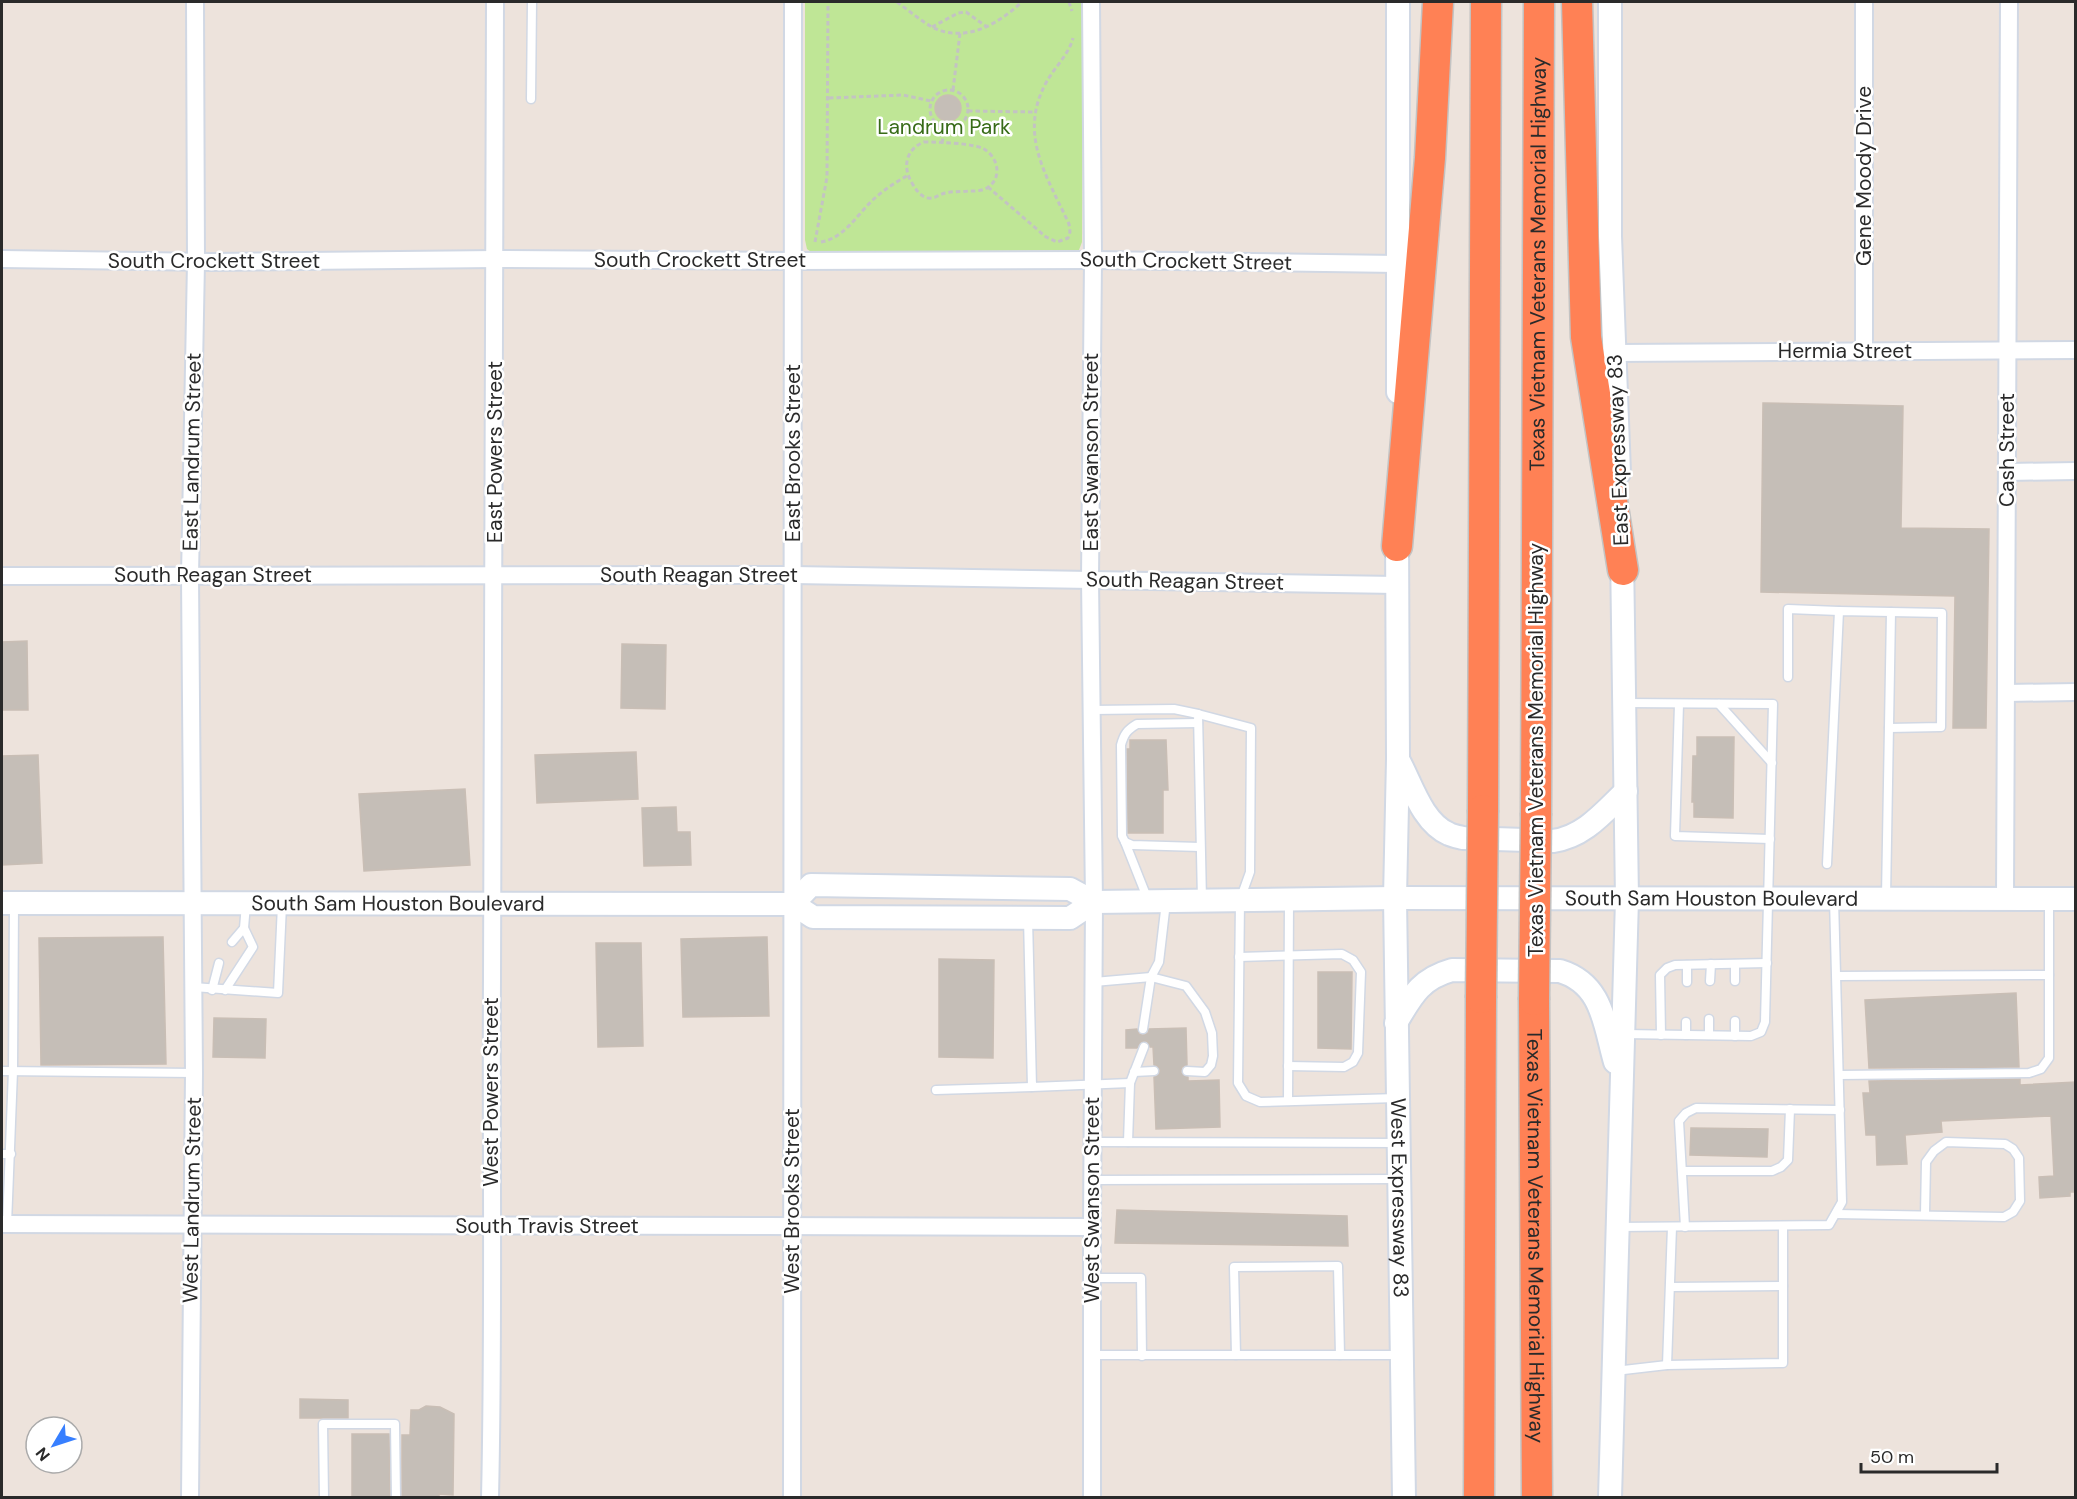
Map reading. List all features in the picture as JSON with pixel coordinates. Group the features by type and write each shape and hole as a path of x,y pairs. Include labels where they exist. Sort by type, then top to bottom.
{"highway":[{"path":"1397,546 1430,158 1438,2"},
{"path":"1479,1497 1486,2"},
{"name":"Texas Vietnam Veterans Memorial Highway","path":"1537,1497 1534,1000 1539,2"},
{"path":"1577,2 1586,337 1623,570"}],"main road":[{"path":"1395,898 1398,759 1398,2"},
{"name":"East Expressway 83","path":"1610,2 1610,236 1623,570 1627,898"},
{"path":"1398,759 1429,817 1449,834 1463,838 1564,840 1588,827 1626,791"},
{"name":"South Sam Houston Boulevard","path":"793,904 812,885 1070,889 1094,902 1395,898 2076,899"},
{"name":"West Expressway 83","path":"1395,898 1404,1497"},
{"path":"1610,1497 1627,898"},
{"name":"South Sam Houston Boulevard","path":"8,903 793,904 813,917 1070,918 1094,902"},
{"path":"1396,1023 1416,990 1437,974 1452,970 1560,971 1575,975 1592,992 1598,1005 1621,1084"}],"street":[{"name":"East Landrum Street","path":"193,902 190,576 196,262 195,2"},
{"name":"East Powers Street","path":"492,903 496,259 495,2"},
{"name":"East Brooks Street","path":"793,904 794,2"},
{"name":"East Swanson Street","path":"1091,2 1093,260 1090,579 1094,902"},
{"name":"Gene Moody Drive","path":"1864,2 1864,350"},
{"name":"Cash Street","path":"2005,898 2009,2"},
{"name":"South Crockett Street","path":"2,260 196,262 496,259 1093,260 1398,264"},
{"name":"Hermia Street","path":"1614,353 2076,350"},
{"path":"2008,472 2076,471"},
{"name":"South Reagan Street","path":"2,576 793,575 1397,585"},
{"path":"2006,693 2076,692"},
{"name":"West Landrum Street","path":"190,1497 194,1073 193,902"},
{"name":"West Swanson Street","path":"1092,1497 1094,902"},
{"name":"West Powers Street","path":"490,1497 493,1393 492,903"},
{"name":"West Brooks Street","path":"792,1497 793,904"},
{"name":"South Travis Street","path":"4,1224 792,1228 1092,1227"}],"lane":[{"path":"531,99 532,2"},
{"path":"1788,677 1788,609 1942,613 1941,727 1889,728"},
{"path":"1827,864 1839,611"},
{"path":"1886,899 1891,612"},
{"path":"1622,1034 1751,1036 1761,1032 1766,1022 1773,704 1625,703"},
{"path":"1679,704 1675,836 1770,839"},
{"path":"1719,704 1772,763"},
{"path":"1092,710 1174,709 1251,728 1250,872 1240,900 1239,957 1238,1083 1246,1096 1260,1101 1397,1098"},
{"path":"1198,714 1202,901"},
{"path":"1143,1029 1151,977 1159,962 1157,902 1122,836 1123,736 1137,724 1198,723"},
{"path":"1125,842 1132,845 1200,847"},
{"path":"1288,1101 1289,899"},
{"path":"1617,1227 1829,1225 1842,1202 1834,899"},
{"path":"1839,1075 2029,1073 2041,1069 2049,1058 2049,899"},
{"path":"225,990 253,947 244,927 246,902"},
{"path":"193,987 278,993 282,902"},
{"path":"4,1224 6,1154 13,1071 8,903"},
{"path":"1028,918 1032,1087"},
{"path":"232,942 244,927"},
{"path":"1239,957 1342,954 1353,960 1360,972 1358,1053 1353,1062 1344,1067 1288,1066"},
{"path":"212,990 219,963"},
{"path":"1661,1035 1660,975 1667,968 1675,965 1767,963"},
{"path":"1710,981 1711,964"},
{"path":"1735,964 1735,981"},
{"path":"1687,965 1687,982"},
{"path":"1837,976 2049,975"},
{"path":"1094,982 1151,977 1186,986 1205,1012 1212,1033 1213,1056 1211,1065 1205,1072 1187,1071"},
{"path":"1709,1019 1709,1035"},
{"path":"1735,1021 1735,1036"},
{"path":"1686,1022 1686,1035"},
{"path":"1128,1142 1130,1083 1144,1047"},
{"path":"2,1071 194,1073"},
{"path":"1134,1072 1154,1071"},
{"path":"936,1090 1130,1083"},
{"path":"1685,1227 1679,1121 1686,1113 1696,1108 1840,1110"},
{"path":"1682,1171 1772,1171 1781,1167 1788,1160 1790,1109"},
{"path":"1092,1142 1398,1143"},
{"path":"1836,1214 2004,1216 2013,1212 2020,1201 2019,1158 2013,1149 2005,1144 1946,1142 1934,1151 1926,1162 1925,1214"},
{"path":"1092,1180 1399,1179"},
{"path":"1613,1371 1667,1365 1783,1363 1783,1226"},
{"path":"1667,1365 1672,1227"},
{"path":"1236,1355 1234,1267 1338,1266 1340,1355"},
{"path":"1092,1278 1141,1278 1142,1356"},
{"path":"1671,1287 1783,1286"},
{"path":"1092,1356 1402,1355"},
{"path":"324,1497 323,1424 395,1424 396,1497"}],"path":[{"path":"815,242 827,177 828,2"},
{"path":"897,2 932,27 960,33 975,32 987,27 1005,17 1022,2"},
{"path":"1069,2 1074,16"},
{"path":"932,27 958,13 966,12 987,27"},
{"path":"988,187 1046,237 1057,242 1068,238 1069,224 1037,153 1034,139 1035,112 1046,82 1072,42 1074,30"},
{"path":"953,90 960,33"},
{"path":"953,90 964,97 968,111 964,121 959,125 954,128 945,128 936,124 932,119 929,107 931,101 940,92 953,90"},
{"path":"828,98 903,95 931,101"},
{"path":"968,111 1035,112"},
{"path":"942,143 945,128"},
{"path":"924,142 942,143 972,144 984,149 993,157 997,173 988,187 979,190 947,192 936,198 921,195 908,176 905,167 911,150 917,144 924,142"},
{"path":"807,242 832,240 840,235 875,198 908,176"}],"green space":[{"name":"Landrum Park","path":"805,2 1083,2 1082,242 1079,250 811,252 807,249 805,240"}],"building":[{"path":"948,95 957,99 961,108 957,117 948,121 939,117 935,108 939,99"},
{"path":"1763,403 1903,406 1901,528 1989,529 1986,728 1953,728 1955,596 1761,592"},
{"path":"27,641 28,710 2,710 2,642"},
{"path":"622,644 666,645 665,709 621,708"},
{"path":"1697,737 1734,737 1733,818 1694,817 1693,756 1697,756"},
{"path":"1130,740 1166,740 1168,790 1163,790 1163,833 1128,833 1127,749 1130,749"},
{"path":"636,752 638,799 537,803 535,755"},
{"path":"38,755 42,863 2,865 2,756"},
{"path":"465,789 470,865 364,871 359,794"},
{"path":"676,807 677,832 690,832 691,865 644,866 642,808"},
{"path":"163,937 166,1064 41,1065 39,938"},
{"path":"767,937 769,1016 683,1017 681,939"},
{"path":"596,943 641,943 643,1046 598,1047"},
{"path":"939,959 994,960 993,1058 939,1057"},
{"path":"1318,972 1352,972 1351,1049 1318,1048"},
{"path":"2016,993 2019,1067 1869,1068 1865,1000"},
{"path":"214,1018 266,1019 265,1058 213,1057"},
{"path":"1186,1028 1187,1065 1182,1067 1181,1073 1188,1077 1188,1081 1219,1080 1220,1127 1156,1129 1154,1077 1159,1074 1160,1070 1154,1065 1153,1047 1150,1047 1147,1041 1141,1042 1137,1048 1126,1048 1126,1030 1137,1029 1139,1034 1143,1035 1148,1033 1149,1029"},
{"path":"2020,1079 2020,1085 2076,1082 2076,1192 2070,1192 2070,1196 2040,1198 2039,1177 2054,1176 2051,1116 1941,1121 1942,1132 1905,1135 1907,1164 1877,1165 1876,1135 1866,1135 1863,1093 1870,1093 1869,1081"},
{"path":"1691,1128 1768,1129 1767,1157 1690,1155"},
{"path":"1117,1210 1347,1216 1348,1246 1115,1243"},
{"path":"300,1399 348,1400 348,1418 300,1418"},
{"path":"426,1406 440,1407 454,1414 453,1495 402,1497 402,1435 410,1435 411,1410 419,1410"},
{"path":"352,1434 389,1434 390,1497 352,1497"}]}
